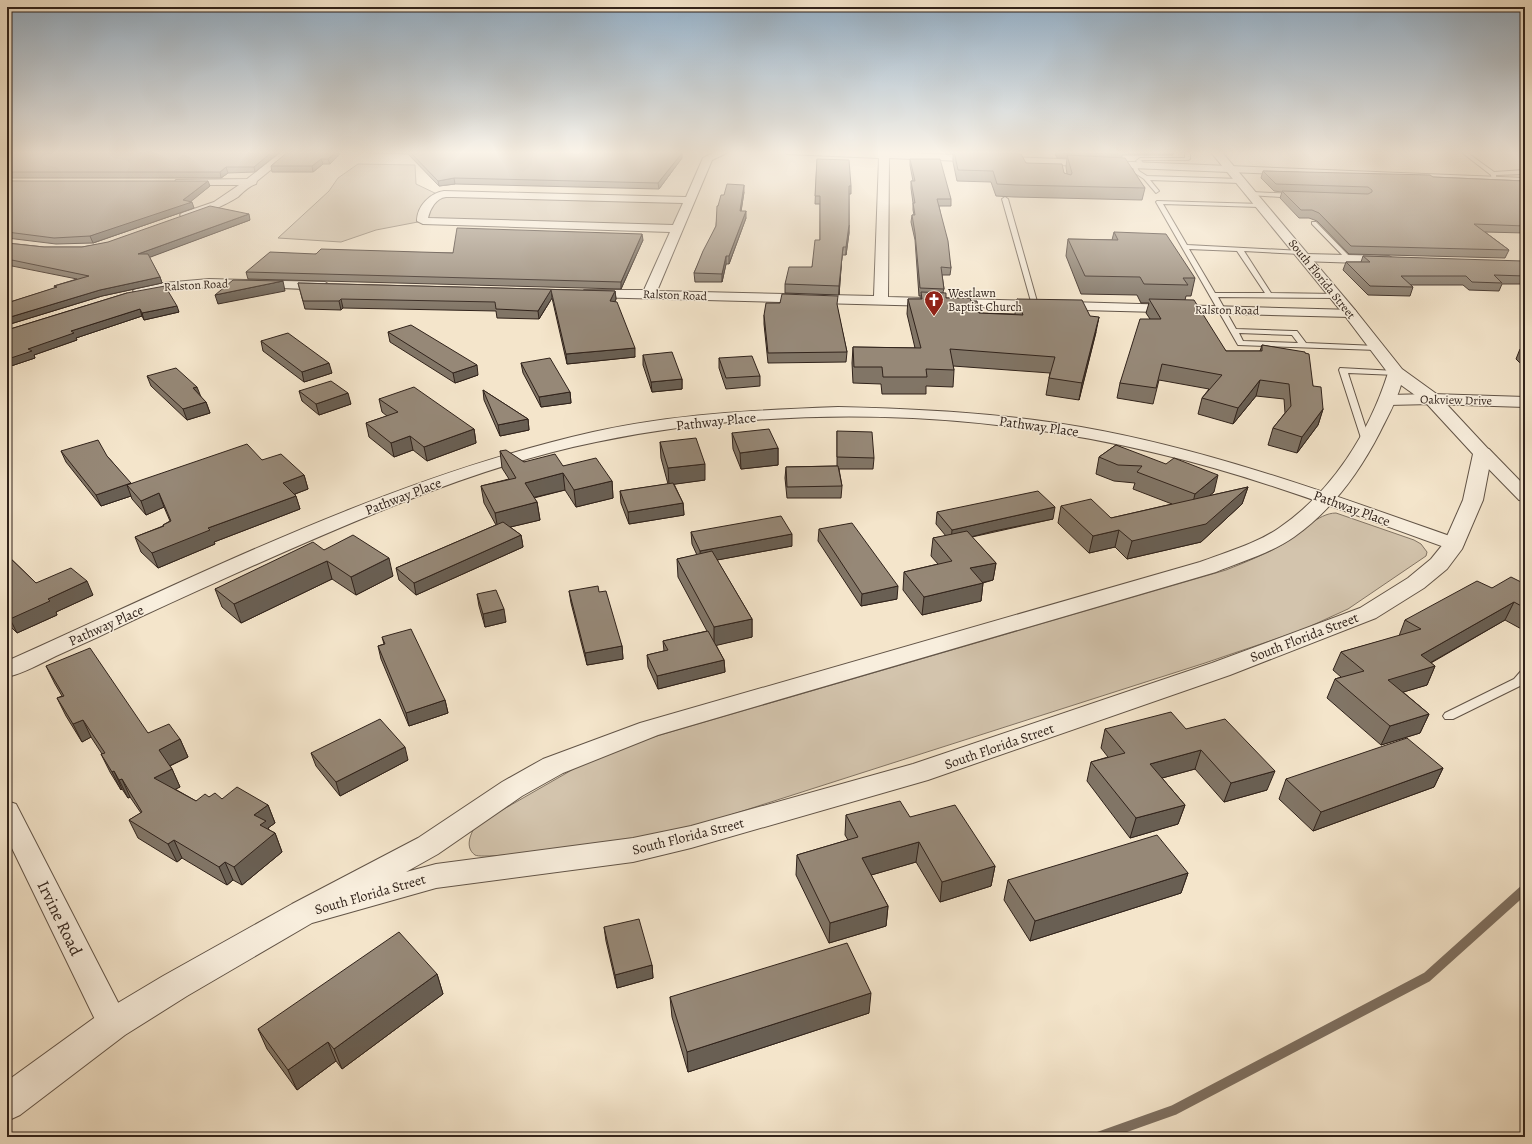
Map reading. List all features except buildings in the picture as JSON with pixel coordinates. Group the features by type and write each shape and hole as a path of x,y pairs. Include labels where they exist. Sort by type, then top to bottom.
{"street":[{"path":"174,219 217,204"},
{"path":"430,204 423,211 423,222 677,229"},
{"path":"649,294 688,204"},
{"path":"881,301 883,204"},
{"name":"South Florida Street","path":"303,913 436,876 633,850 691,837 918,773 1221,670 1368,613 1422,579 1439,564 1454,544 1473,500 1483,453 1432,399 1396,373 1350,313 1260,204"},
{"path":"1302,255 1402,261"},
{"name":"Ralston Road","path":"124,296 154,288 201,283 338,286"},
{"name":"Ralston Road","path":"577,292 1350,313"},
{"name":"South Florida Street","path":"7,1103 113,1024 181,982 303,913 428,846 517,786 553,766 603,744 642,731 1208,567 1254,549 1286,533 1327,498 1347,473 1388,400 1396,373"},
{"name":"Oakview Drive","path":"1388,400 1432,399 1525,402"},
{"name":"Pathway Place","path":"7,670 263,554 389,500 468,471 544,449 647,428 716,420 798,414 889,412 971,417 1068,430 1155,447 1277,481 1454,544"},
{"path":"1483,453 1525,496"},
{"name":"Irvine Road","path":"7,811 113,1024"}],"lane":[{"path":"1007,204 1035,305"},
{"path":"1159,204 1241,343 1377,348"},
{"path":"1314,223 1349,259"},
{"path":"1185,247 1302,255"},
{"path":"1239,250 1269,295"},
{"path":"1214,295 1336,296"},
{"path":"1234,330 1294,333 1304,345"},
{"path":"1366,440 1343,370 1396,373"},
{"path":"1449,716 1518,682 1525,674"}],"shaded area":[{"path":"314,204 688,204 677,229 423,221 376,230 341,242 278,238"},
{"path":"1336,513 1414,540 1421,544 1427,552 1426,556 1348,609 1302,630 1205,663 699,825 651,837 506,855 475,855 470,848 469,844 472,832 476,825 584,763 626,745 1226,570 1278,547 1316,520 1323,516"}],"waterway":[{"path":"1098,1137 1174,1110 1427,977 1525,889"}],"place":[{"name":"Westlawn Baptist Church","path":"934,317"}]}
